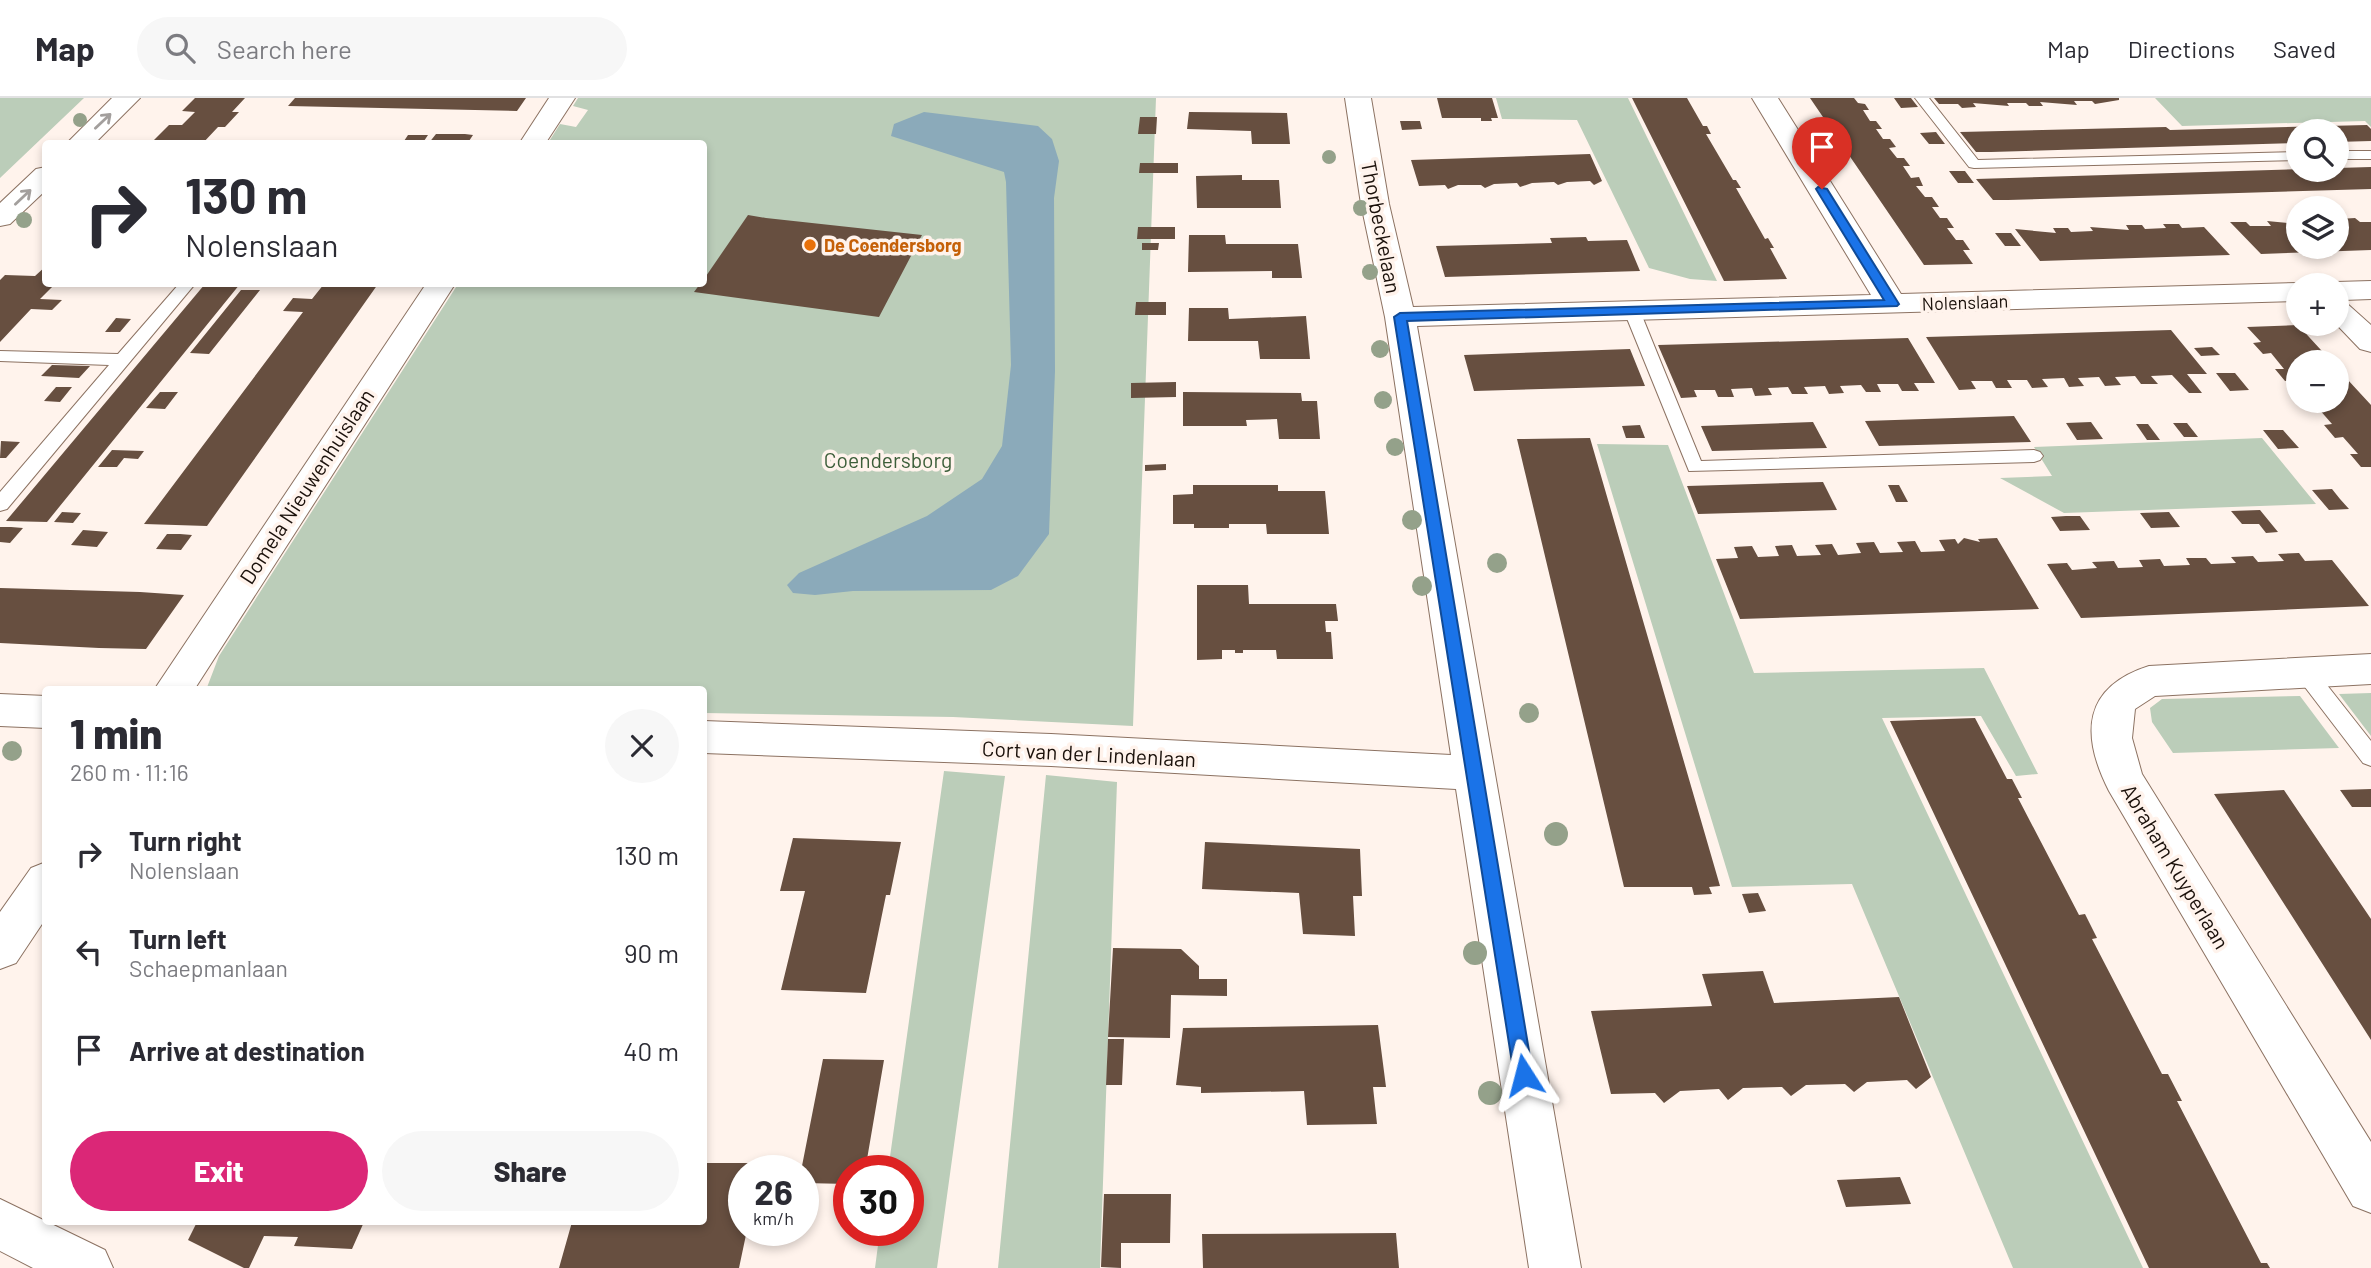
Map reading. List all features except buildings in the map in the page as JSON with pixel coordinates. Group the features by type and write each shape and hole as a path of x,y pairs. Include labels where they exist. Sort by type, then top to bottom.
{"street":[{"path":"83,140 127,98"},
{"path":"535,140 562,98"},
{"name":"Thorbeckelaan","path":"1358,98 1375,204 1400,317 1555,1268"},
{"path":"1765,98 1892,304"},
{"path":"0,218 42,179"},
{"name":"Domela Nieuwenhuislaan","path":"176,686 438,287"},
{"path":"2349,291 2371,290"},
{"name":"Nolenslaan","path":"1400,317 2286,292"},
{"path":"2349,320 2371,342"},
{"name":"Abraham Kuyperlaan","path":"2371,669 2150,681 2122,696 2114,711 2110,742 2123,779 2371,1188"},
{"path":"0,710 42,712"},
{"name":"Cort van der Lindenlaan","path":"707,737 1051,750 1475,774"},
{"path":"0,949 42,887"},
{"path":"0,1224 87,1268"}],"lane":[{"path":"1922,98 1974,164 2286,156"},
{"path":"2349,155 2371,155"},
{"path":"0,504 184,287"},
{"path":"1632,311 1695,467 2034,456"},
{"path":"0,356 122,360"},
{"path":"2305,672 2371,757"}],"green space":[{"path":"0,98 84,98 0,178"},
{"name":"Coendersborg","path":"578,98 1156,98 1133,726 953,717 707,713 707,686 208,686 219,656 456,287 707,287 707,140 550,140 560,124 576,127 588,110 573,106"},
{"path":"1496,98 1628,98 1717,281 1690,279 1649,268 1577,120 1502,119"},
{"path":"2155,98 2371,98 2371,127 2365,121 2349,121 2349,119 2286,119 2286,123 2182,126"},
{"path":"2262,438 2316,504 2064,513 2000,478 2052,476 2034,447"},
{"path":"1597,444 1668,445 1754,673 1984,668 2038,774 2016,776 1981,716 1882,718 2143,1268 2013,1268 1852,884 1732,887"},
{"path":"2371,693 2371,736 2339,694"},
{"path":"2300,696 2339,748 2173,753 2152,722 2150,708 2162,699"},
{"path":"944,771 1005,776 937,1268 875,1268 878,1246 924,1246 924,1155 890,1155"},
{"path":"1046,775 1117,782 1100,1268 998,1268"}],"water":[{"path":"924,112 1038,126 1052,139 1059,161 1054,198 1055,371 1049,534 1018,576 991,590 853,591 815,595 793,593 787,585 799,573 927,516 982,479 1002,446 1011,365 1004,172 891,136 894,124"}],"place":[{"name":"De Coendersborg","path":"810,245"}],"route":[{"path":"1524,1075 1400,317 1892,304 1822,189"}]}
